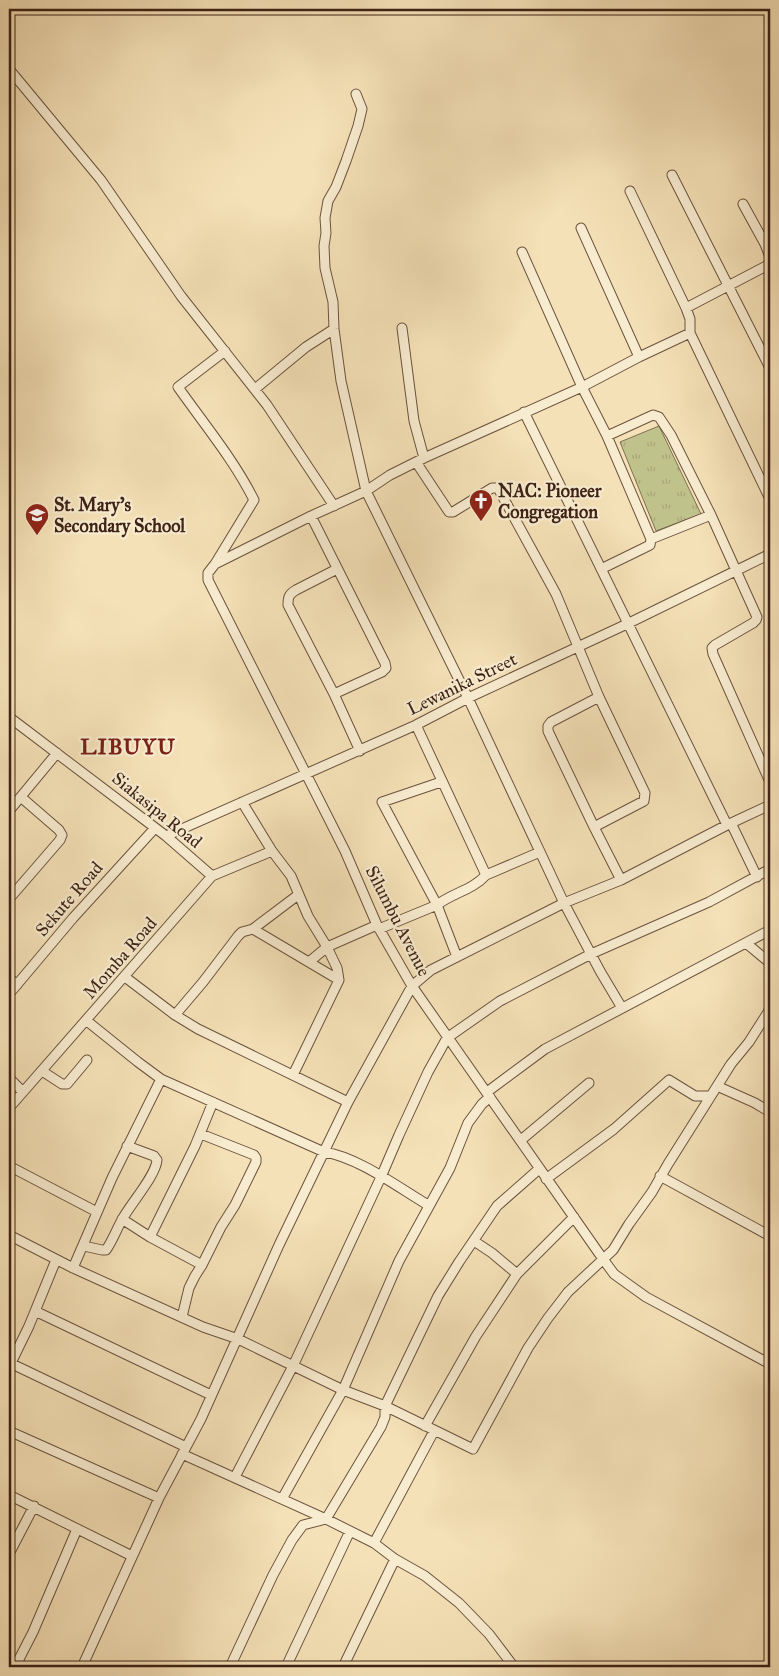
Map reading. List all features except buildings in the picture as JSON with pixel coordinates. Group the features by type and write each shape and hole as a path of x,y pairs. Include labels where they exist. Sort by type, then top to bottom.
{"street":[{"path":"9,69 101,180 181,296 255,389 334,506"},
{"path":"356,94 362,109 358,126 336,187 328,201 325,218 325,268 333,302 334,330 341,381 366,491 468,698 564,903 622,1008"},
{"path":"672,175 728,286 745,315 770,368"},
{"path":"630,191 686,308 690,319 690,332 770,499"},
{"path":"743,204 770,257"},
{"path":"580,228 638,357"},
{"path":"522,252 582,387 607,436 651,539 650,545 601,569"},
{"path":"686,308 770,264"},
{"path":"402,328 420,460 445,508 449,512 453,512 492,488 498,488 556,594 599,697 645,793 644,801 594,827"},
{"path":"255,389 306,347 334,330"},
{"path":"215,564 366,491 390,475 420,460 582,387 690,332"},
{"path":"215,564 254,500 212,434 178,387 226,351"},
{"path":"524,412 627,624 756,877"},
{"path":"607,436 648,416 659,417 671,434 711,515 757,616 756,620 712,648 713,654 770,782"},
{"path":"651,539 711,515"},
{"path":"311,516 386,668 334,694"},
{"name":"Lewanika Street","path":"166,836 360,752 468,698 627,624 770,554"},
{"name":"Silumbu Avenue","path":"215,564 208,573 208,580 345,851 378,927 412,986 447,1038 614,1274 646,1298 770,1364"},
{"path":"337,569 291,593 288,598 288,605 334,694 360,752"},
{"path":"599,697 551,722 548,726 548,731 621,880"},
{"name":"Siakasipa Road","path":"11,722 57,753 166,836 212,876"},
{"path":"416,725 486,875"},
{"path":"9,811 22,798 57,753"},
{"path":"441,782 382,802 437,904 457,957"},
{"path":"9,899 60,840 62,835 59,830 22,798"},
{"path":"242,802 272,851 291,876 308,916 338,968 339,980 294,1075"},
{"path":"82,1667 159,1498 238,1339 348,1102 412,986 431,970 564,903 621,880 770,805"},
{"name":"Sekute Road","path":"9,994 73,918 155,828"},
{"name":"Momba Road","path":"9,1108 212,876 272,851"},
{"path":"309,962 327,947 437,904 447,896 480,882 486,875 540,852"},
{"path":"235,1477 292,1366 420,1090 447,1038 500,1001 591,954 675,918 770,869"},
{"path":"175,1015 242,932 253,929 298,895"},
{"path":"253,929 339,980"},
{"path":"282,1499 343,1390 399,1261 450,1168 468,1123 488,1094 545,1048 770,930"},
{"path":"746,944 770,963"},
{"path":"125,976 175,1015 198,1029 348,1102"},
{"path":"9,978 17,985"},
{"path":"9,1235 73,1268 203,1327 238,1339 343,1390 385,1406 473,1449 528,1348 548,1318 568,1292 614,1250 629,1224 652,1192 710,1096 770,1009"},
{"path":"87,1021 161,1078 324,1152 352,1161 428,1205"},
{"path":"42,1071 62,1084 67,1084 87,1060"},
{"path":"9,1078 23,1092"},
{"path":"73,1268 127,1146 161,1078"},
{"path":"546,1179 609,1134 670,1080 695,1096 710,1096"},
{"path":"521,1140 588,1083"},
{"path":"718,1086 770,1112"},
{"path":"150,1237 201,1134 213,1102"},
{"path":"182,1317 189,1288 216,1236 235,1205 256,1162 254,1155 201,1134"},
{"path":"84,1246 106,1250 122,1219 150,1178 157,1164 154,1156 127,1146"},
{"path":"9,1166 97,1212"},
{"path":"230,1667 273,1575 292,1540 303,1525 326,1519 381,1427 385,1417 385,1406 438,1296 496,1206 539,1169"},
{"path":"660,1176 770,1236"},
{"path":"425,1426 476,1336 517,1274 574,1217"},
{"path":"122,1219 150,1237 202,1265"},
{"path":"474,1241 517,1274"},
{"path":"56,1260 9,1365 184,1450 235,1477 374,1542 395,1559 425,1576 459,1603 489,1634 514,1667"},
{"path":"35,1310 211,1395"},
{"path":"9,1431 159,1498"},
{"path":"374,1542 434,1431"},
{"path":"9,1494 132,1556"},
{"path":"9,1554 34,1506"},
{"path":"15,1667 34,1632 77,1529"},
{"path":"286,1667 350,1531"},
{"path":"342,1667 395,1559"}],"green space":[{"path":"659,426 701,514 656,531 620,442"}],"place":[{"name":"NAC: Pioneer Congregation","path":"481,522"},
{"name":"St. Mary's Secondary School","path":"37,536"}],"district":[{"name":"LIBUYU","path":"128,746"}]}
